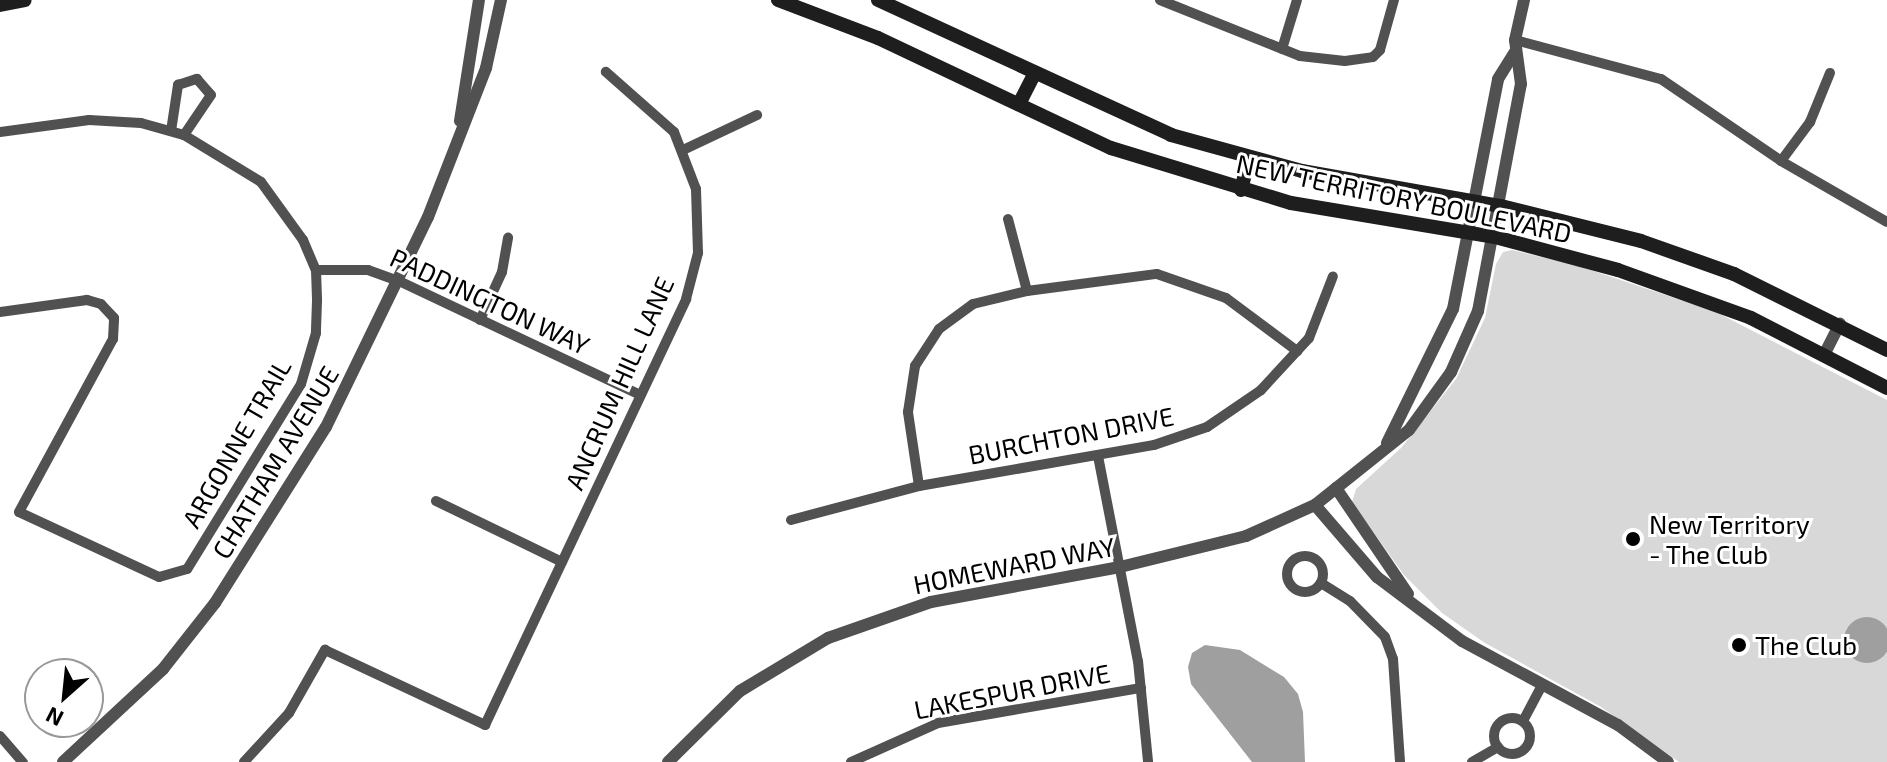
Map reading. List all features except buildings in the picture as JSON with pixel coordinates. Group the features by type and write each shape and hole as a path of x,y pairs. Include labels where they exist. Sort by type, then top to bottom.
{"main road":[{"path":"0,5 25,0"},
{"name":"NEW TERRITORY BOULEVARD","path":"778,0 878,38 1111,148 1241,190 1370,219 1495,237 1687,292 1825,353 1887,388"},
{"name":"NEW TERRITORY BOULEVARD","path":"878,0 1171,135 1249,158 1501,206 1696,260 1840,324 1887,350"},
{"path":"1019,104 1035,73"},
{"path":"1241,190 1249,158"}],"street":[{"name":"CHATHAM AVENUE","path":"458,140 479,0"},
{"name":"CHATHAM AVENUE","path":"63,762 163,669 215,603 326,427 399,281 458,140 486,68 501,0"},
{"path":"1160,0 1282,49 1345,61 1373,57 1392,21 1394,0"},
{"path":"1282,49 1297,0"},
{"name":"HOMEWARD WAY","path":"1386,444 1444,334 1470,232 1498,79 1515,46 1524,0"},
{"path":"1515,46 1661,79 1781,161 1887,222"},
{"name":"HOMEWARD WAY","path":"668,762 740,691 828,638 931,602 1120,567 1246,536 1315,505 1420,418 1451,372 1478,311 1501,206 1521,84 1515,46"},
{"name":"ANCRUM HILL LANE","path":"244,762 289,713 325,650 485,725 686,299 698,253 696,189 683,150 649,106 606,72"},
{"path":"1781,161 1810,122 1830,73"},
{"path":"171,131 178,85 197,79 211,95 184,135"},
{"path":"683,150 757,115"},
{"name":"ARGONNE TRAIL","path":"0,132 89,120 184,135 261,182 286,209 316,270 316,333 301,384 187,569 173,577 159,577 19,512 113,339 114,318 101,304 87,300 0,312"},
{"path":"1008,219 1027,291"},
{"path":"480,320 502,272 508,238"},
{"name":"PADDINGTON WAY","path":"316,270 368,270 399,281 640,395"},
{"path":"919,486 908,412 915,366 955,314 973,304 1027,291 1157,274 1226,298 1297,351"},
{"name":"BURCHTON DRIVE","path":"791,520 919,486 1154,445 1226,418 1297,351 1320,318 1333,276"},
{"path":"1825,353 1840,324"},
{"path":"1098,456 1141,688 1148,762"},
{"path":"1336,488 1412,600"},
{"path":"436,501 562,562"},
{"path":"1315,505 1377,577 1412,600 1462,641 1618,725 1668,762"},
{"path":"1321,583 1350,601 1385,637 1393,659 1400,762"},
{"path":"1523,721 1542,686"},
{"name":"LAKESPUR DRIVE","path":"851,762 938,723 1141,688"},
{"path":"1512,717 1523,721 1530,731 1526,748 1509,753 1498,747 1497,725 1512,717"},
{"path":"0,736 23,762"},
{"path":"1472,762 1498,747"}],"shaded area":[{"name":"New Territory - The Club","path":"1512,250 1579,266 1716,312 1887,400 1887,762 1679,762 1601,707 1485,643 1442,613 1404,575 1352,502 1356,489 1401,448 1456,379 1485,318 1496,264 1503,252"},
{"path":"1867,617 1883,624 1890,640 1883,656 1867,663 1851,656 1844,640 1851,624"},
{"path":"1205,645 1240,650 1284,677 1298,694 1303,712 1305,762 1252,762 1191,684 1188,667 1192,653"}],"place":[{"name":"New Territory - The Club","path":"1633,539"},
{"name":"The Club","path":"1739,645"}]}
